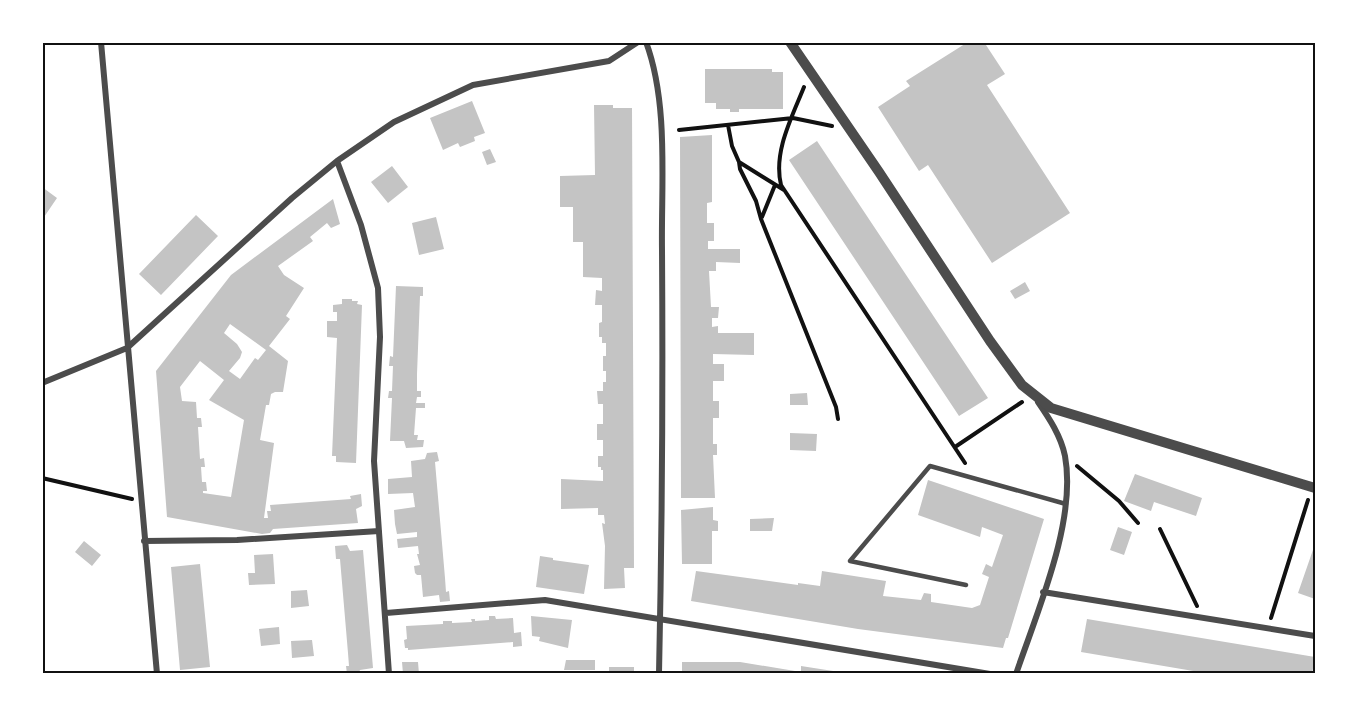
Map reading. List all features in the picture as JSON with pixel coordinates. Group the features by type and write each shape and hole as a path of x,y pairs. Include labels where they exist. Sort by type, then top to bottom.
{"street":[{"path":"101,42 157,674"},
{"path":"42,383 127,348 292,198 337,161 394,122 473,85 609,61 638,42"},
{"path":"646,42 654,62 661,131 659,674"},
{"path":"790,42 990,341 1022,385 1033,395 1051,408 1313,488"},
{"path":"337,161 361,225 378,288 380,337 374,461 389,674"},
{"path":"1016,674 1061,536 1066,504 1065,455 1058,435 1033,395"},
{"path":"144,541 237,540 379,531"},
{"path":"1043,592 1315,636"},
{"path":"386,613 531,600 559,602 990,674"}],"lane":[{"path":"966,585 850,561 930,466 1066,504"}],"path":[{"path":"806,82 778,157 778,171 784,190 975,479"},
{"path":"680,130 792,118 850,130"},
{"path":"728,125 740,169 756,201 761,219 836,407 838,419"},
{"path":"739,162 784,190"},
{"path":"761,219 776,185"},
{"path":"955,447 1033,395"},
{"path":"1065,455 1119,501 1138,523"},
{"path":"42,478 141,501"},
{"path":"1267,628 1313,488"},
{"path":"1160,529 1202,618"}],"building":[{"path":"968,42 984,42 1005,74 987,85 1070,213 992,263 928,165 919,171 878,107 910,86 906,81"},
{"path":"705,69 772,69 772,72 783,72 783,109 739,109 739,112 730,112 730,109 716,109 716,103 705,103"},
{"path":"472,101 485,133 474,137 475,141 460,147 458,143 443,150 430,118"},
{"path":"594,105 632,108 634,568 624,568 625,588 604,589 605,546 602,523 605,524 604,515 598,515 598,508 561,509 561,479 603,481 603,470 598,467 598,456 603,456 603,440 597,440 597,424 603,424 603,404 598,404 597,391 603,391 603,382 606,382 603,356 606,356 606,343 602,343 602,337 599,337 602,305 595,305 596,290 602,291 602,278 583,277 583,242 573,242 573,207 560,207 560,176 595,175"},
{"path":"712,135 712,202 707,203 707,223 714,223 714,241 708,241 708,249 740,249 740,263 716,262 716,271 709,271 711,307 719,307 718,318 712,318 712,327 718,326 718,333 754,333 754,355 713,354 713,364 724,364 724,381 713,381 713,401 719,401 719,418 713,418 713,444 717,444 717,455 713,455 715,498 681,498 680,137"},
{"path":"817,141 988,398 959,416 789,160"},
{"path":"490,149 496,162 487,165 482,152"},
{"path":"392,166 408,187 388,203 371,182"},
{"path":"42,187 57,198 42,220"},
{"path":"333,199 340,224 331,228 327,223 310,237 313,241 278,266 284,275 304,288 286,316 290,319 269,346 288,361 283,392 271,394 269,405 266,405 260,440 274,443 264,518 268,518 267,511 271,511 270,505 351,499 350,496 361,494 362,506 356,509 358,523 273,529 270,533 262,534 167,517 156,371 231,275","holes":["230,324 266,350 258,360 255,358 240,379 229,371 242,352 237,344 224,333","200,361 224,380 209,400 244,420 231,497 203,493 207,491 206,482 202,482 201,467 205,467 204,458 200,459 198,427 202,427 201,418 197,418 196,402 182,401 180,387"]},
{"path":"196,215 218,236 161,295 139,274"},
{"path":"436,217 444,249 419,255 412,223"},
{"path":"1025,282 1030,291 1015,299 1010,291"},
{"path":"396,286 423,287 423,296 420,296 417,374 417,391 421,391 421,397 417,397 416,403 425,403 425,408 416,408 414,435 418,435 417,440 424,440 423,447 406,448 404,441 390,441 392,398 388,398 389,391 392,391 393,366 389,366 390,356 393,357"},
{"path":"342,299 352,299 362,305 356,463 336,462 336,456 332,456 337,338 327,337 327,321 337,321 337,312 333,312 333,305 342,304"},
{"path":"807,393 808,405 790,405 790,394"},
{"path":"790,433 817,434 816,451 790,450"},
{"path":"437,452 439,461 435,462 446,592 449,591 450,601 440,602 439,595 423,597 421,575 415,573 414,566 420,565 417,554 419,554 418,546 398,548 397,539 417,537 417,532 397,534 395,524 394,510 415,507 413,493 388,494 388,479 412,477 411,461 425,459 427,453"},
{"path":"1135,474 1202,498 1196,516 1154,502 1151,511 1124,501"},
{"path":"928,480 1044,519 1003,648 858,629 691,601 696,571 820,586 822,571 886,581 883,596 921,600 924,593 931,594 931,602 972,608 980,605 989,577 982,574 986,564 992,567 1003,535 982,527 980,537 918,515"},
{"path":"713,507 713,520 718,521 718,531 712,531 712,564 682,564 681,510"},
{"path":"774,518 772,531 750,531 750,519"},
{"path":"1118,527 1132,532 1124,555 1110,550"},
{"path":"84,541 101,555 92,566 75,552"},
{"path":"1315,544 1315,599 1298,593"},
{"path":"347,545 350,551 363,550 373,668 360,670 358,674 347,674 346,666 349,666 340,559 336,559 335,546"},
{"path":"273,554 275,584 249,585 248,573 255,573 254,555"},
{"path":"540,556 589,565 584,594 536,587"},
{"path":"200,564 210,667 180,670 171,567"},
{"path":"307,590 309,606 291,608 291,591"},
{"path":"489,616 495,616 496,619 513,618 514,633 521,632 522,646 513,647 513,642 408,650 405,648 406,626 443,624 443,621 452,621 452,623 472,622 471,619 489,620"},
{"path":"531,616 572,620 568,648 539,641 540,637 532,636"},
{"path":"1087,619 1315,657 1312,674 1211,674 1081,652"},
{"path":"279,627 280,644 261,646 259,629"},
{"path":"312,640 314,656 292,658 291,641"},
{"path":"566,660 595,660 595,670 564,670"},
{"path":"402,662 418,662 419,674 403,674"},
{"path":"682,662 740,662 801,672 801,666 846,673 682,674"},
{"path":"609,667 634,667 634,674 603,674 603,671 609,672"}]}
